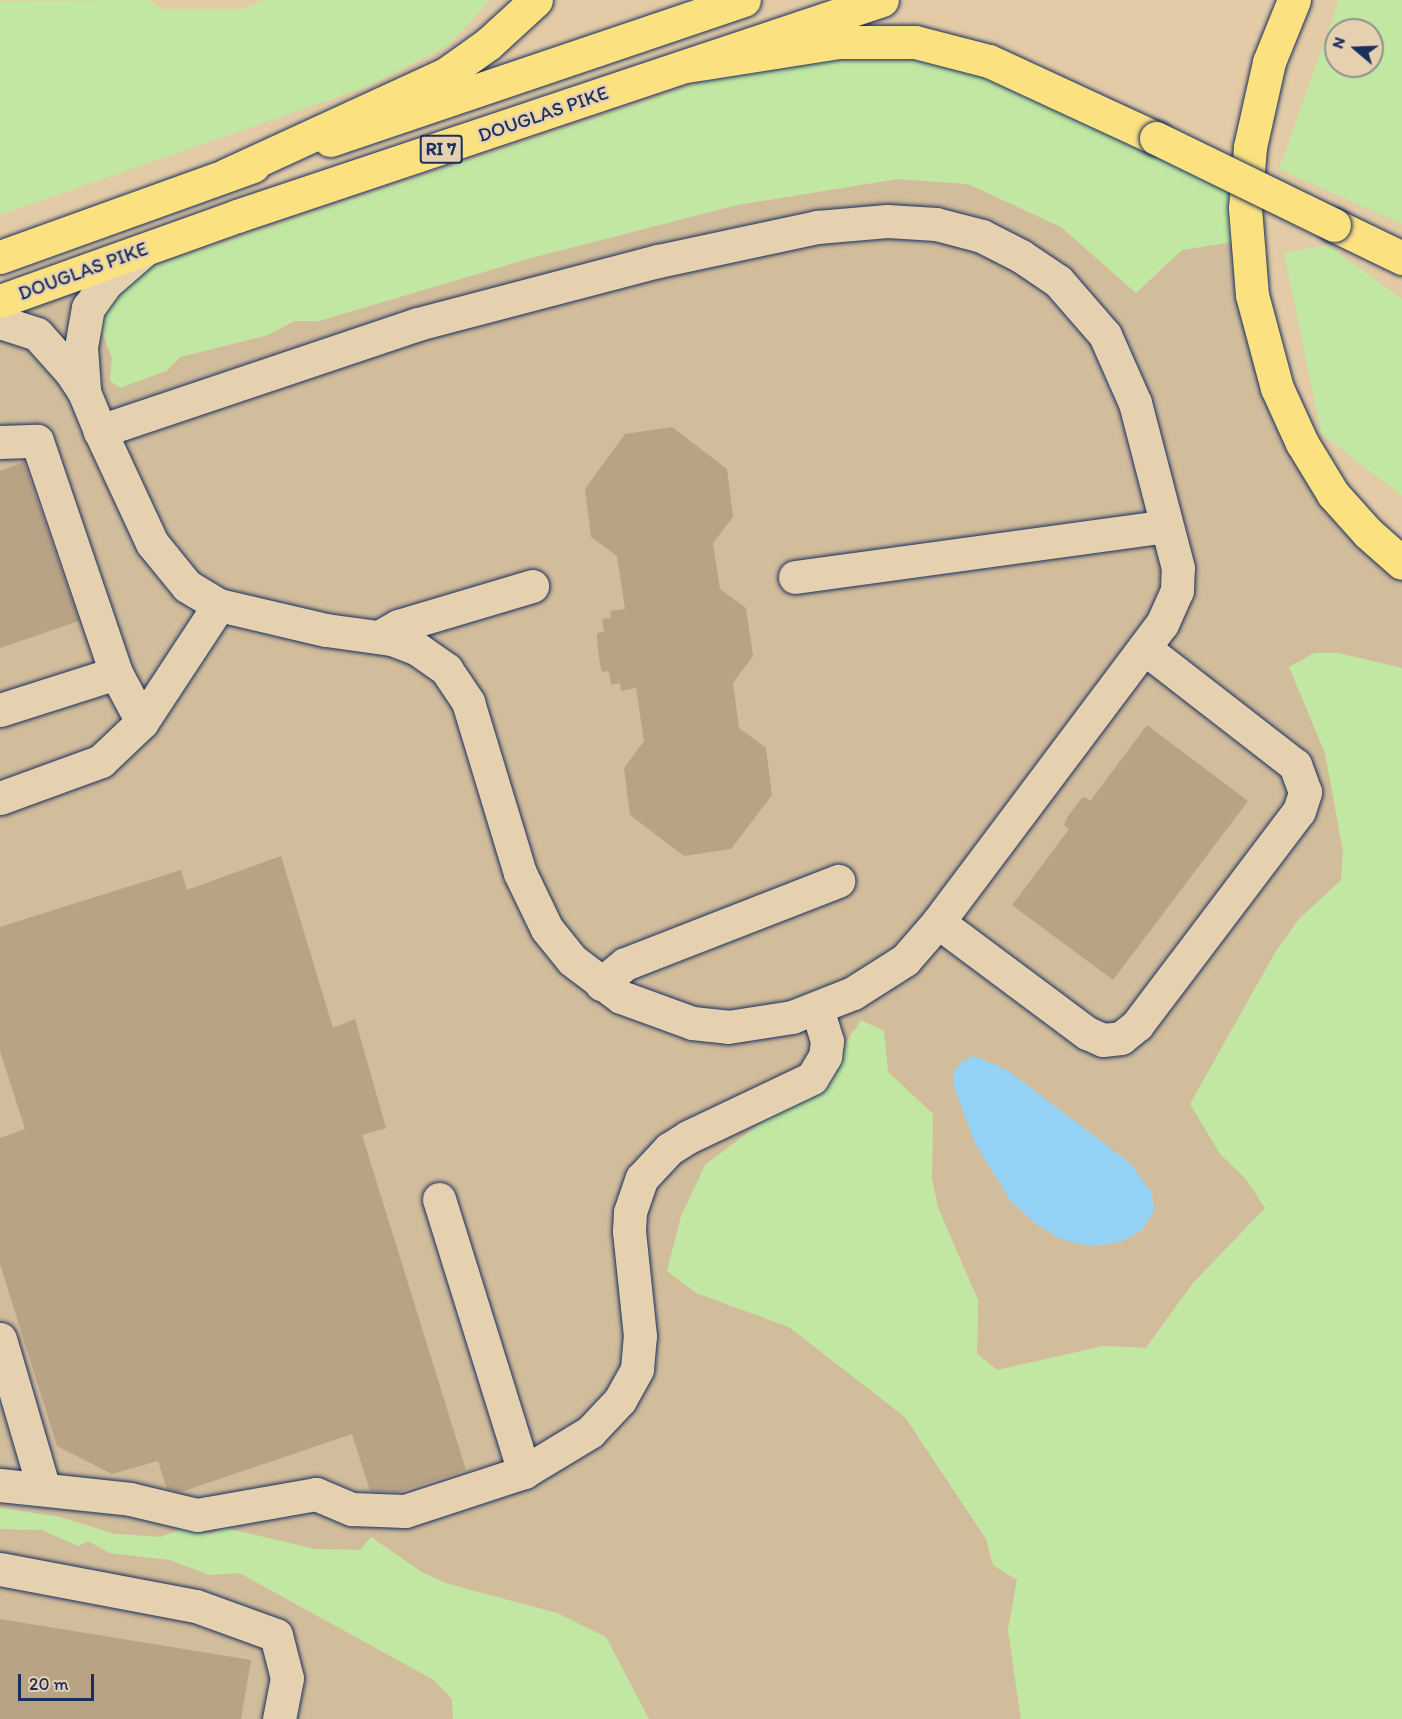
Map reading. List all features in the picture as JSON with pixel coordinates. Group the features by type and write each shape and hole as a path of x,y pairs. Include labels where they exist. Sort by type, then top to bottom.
{"main road":[{"path":"226,175 446,74 498,36 536,0"},
{"name":"RI 7","path":"0,257 226,175 744,0"},
{"name":"DOUGLAS PIKE","path":"0,301 149,246 882,0"},
{"path":"1294,0 1269,62 1250,147 1245,228 1254,305 1277,388 1316,469 1351,514 1402,563"},
{"path":"686,66 839,42 915,42 989,61 1156,138 1402,258"}],"lane":[{"path":"0,322 26,329 47,342 84,392 100,431 160,556 187,586 219,605 326,630 379,637 404,643 427,655 446,669 462,689 527,891 559,945 601,984 656,1013 710,1026 764,1023 817,1009 892,970 938,922 1165,619 1177,591 1178,568 1126,378 1091,316 1058,281 1001,245 959,229 914,222 853,223 772,234 487,304 100,431"},
{"path":"84,392 81,347 88,308 106,283 149,246"},
{"path":"0,442 37,441 116,673 142,722"},
{"path":"795,576 1166,526"},
{"path":"379,637 398,626 532,586"},
{"path":"0,798 101,760 142,722 219,605"},
{"path":"938,922 1087,1033 1103,1040 1121,1038 1137,1025 1299,811 1305,792 1295,765 1144,648"},
{"path":"0,710 116,673"},
{"path":"601,984 625,964 838,881"},
{"path":"0,1485 130,1499 197,1515 316,1494 352,1509 405,1511 524,1472 590,1432 620,1400 634,1376 640,1336 629,1231 630,1212 642,1178 669,1149 688,1137 812,1078 825,1056 827,1041 817,1009"},
{"path":"439,1199 524,1472"},
{"path":"0,1339 44,1489"},
{"path":"0,1569 196,1606 276,1635 287,1678 279,1719"}],"shaded area":[{"path":"897,179 968,184 1061,227 1136,293 1182,249 1247,240 1275,383 1402,563 1402,668 1338,653 1314,653 1290,667 1325,753 1343,851 1341,881 1299,919 1276,951 1190,1104 1220,1154 1246,1179 1266,1208 1193,1283 1146,1348 1104,1346 997,1370 977,1354 978,1300 938,1207 932,1179 933,1114 888,1072 883,1031 853,1030 822,1085 766,1119 705,1165 696,1293 789,1327 905,1417 986,1539 993,1565 1017,1580 1008,1630 1021,1719 649,1719 557,1613 445,1583 420,1571 371,1537 360,1550 315,1549 225,1528 209,1534 181,1529 161,1537 115,1534 60,1517 0,1508 0,307 82,283 112,358 110,381 166,371 180,357 268,335 294,321 319,321 531,258 737,205"},
{"path":"0,1529 42,1530 78,1546 88,1541 110,1553 170,1560 210,1575 239,1573 434,1680 452,1699 453,1719 0,1719"}],"green space":[{"path":"149,0 161,9 244,9 262,0 490,0 449,45 369,86 0,215 0,1"},
{"path":"1339,0 1402,0 1402,224 1279,169 1324,42 1324,78 1384,78 1384,18 1333,18"},
{"path":"964,56 1247,186 1247,240 1182,250 1136,293 1061,227 968,184 897,179 737,205 531,258 319,321 294,321 268,335 180,357 166,371 120,388 110,381 112,358 85,289 768,60"},
{"path":"1328,245 1402,299 1402,496 1321,433 1284,253"},
{"path":"1314,653 1338,653 1402,668 1402,1719 1021,1719 1008,1630 1017,1580 993,1565 986,1539 905,1417 789,1327 696,1293 667,1271 681,1216 705,1165 766,1119 821,1085 861,1020 884,1031 888,1072 933,1114 932,1179 938,1208 978,1300 977,1354 997,1370 1104,1346 1146,1348 1193,1283 1265,1208 1246,1179 1220,1154 1190,1104 1276,951 1299,919 1341,880 1343,851 1325,753 1289,667"},
{"path":"0,1508 60,1517 115,1534 161,1537 181,1529 209,1534 225,1528 315,1549 360,1550 371,1537 420,1571 445,1583 557,1613 606,1637 649,1719 453,1719 452,1699 434,1680 240,1573 210,1575 170,1560 110,1553 88,1541 78,1546 42,1530 0,1529"}],"water":[{"path":"974,1056 1007,1070 1130,1163 1152,1193 1154,1211 1142,1230 1121,1242 1091,1246 1063,1240 1036,1224 1010,1200 975,1143 954,1087 953,1073 961,1062"}],"building":[{"path":"672,427 727,469 733,517 713,543 720,589 746,608 753,656 733,683 739,728 766,748 772,795 731,849 684,856 630,815 624,768 644,741 636,688 621,691 620,683 611,685 609,671 602,672 600,664 597,633 604,632 602,619 611,618 610,611 625,609 617,556 591,537 585,489 625,434"},
{"path":"24,462 79,621 0,648 0,471"},
{"path":"1147,725 1248,801 1113,980 1012,905 1069,829 1064,825 1068,816 1081,799 1085,797 1090,801"},
{"path":"281,856 333,1028 355,1019 386,1128 362,1135 466,1470 398,1492 370,1491 352,1434 181,1492 167,1489 158,1461 112,1474 57,1446 0,1264 0,1138 25,1129 0,1051 0,927 181,870 187,890"},
{"path":"0,1619 251,1660 241,1719 0,1719"}]}
